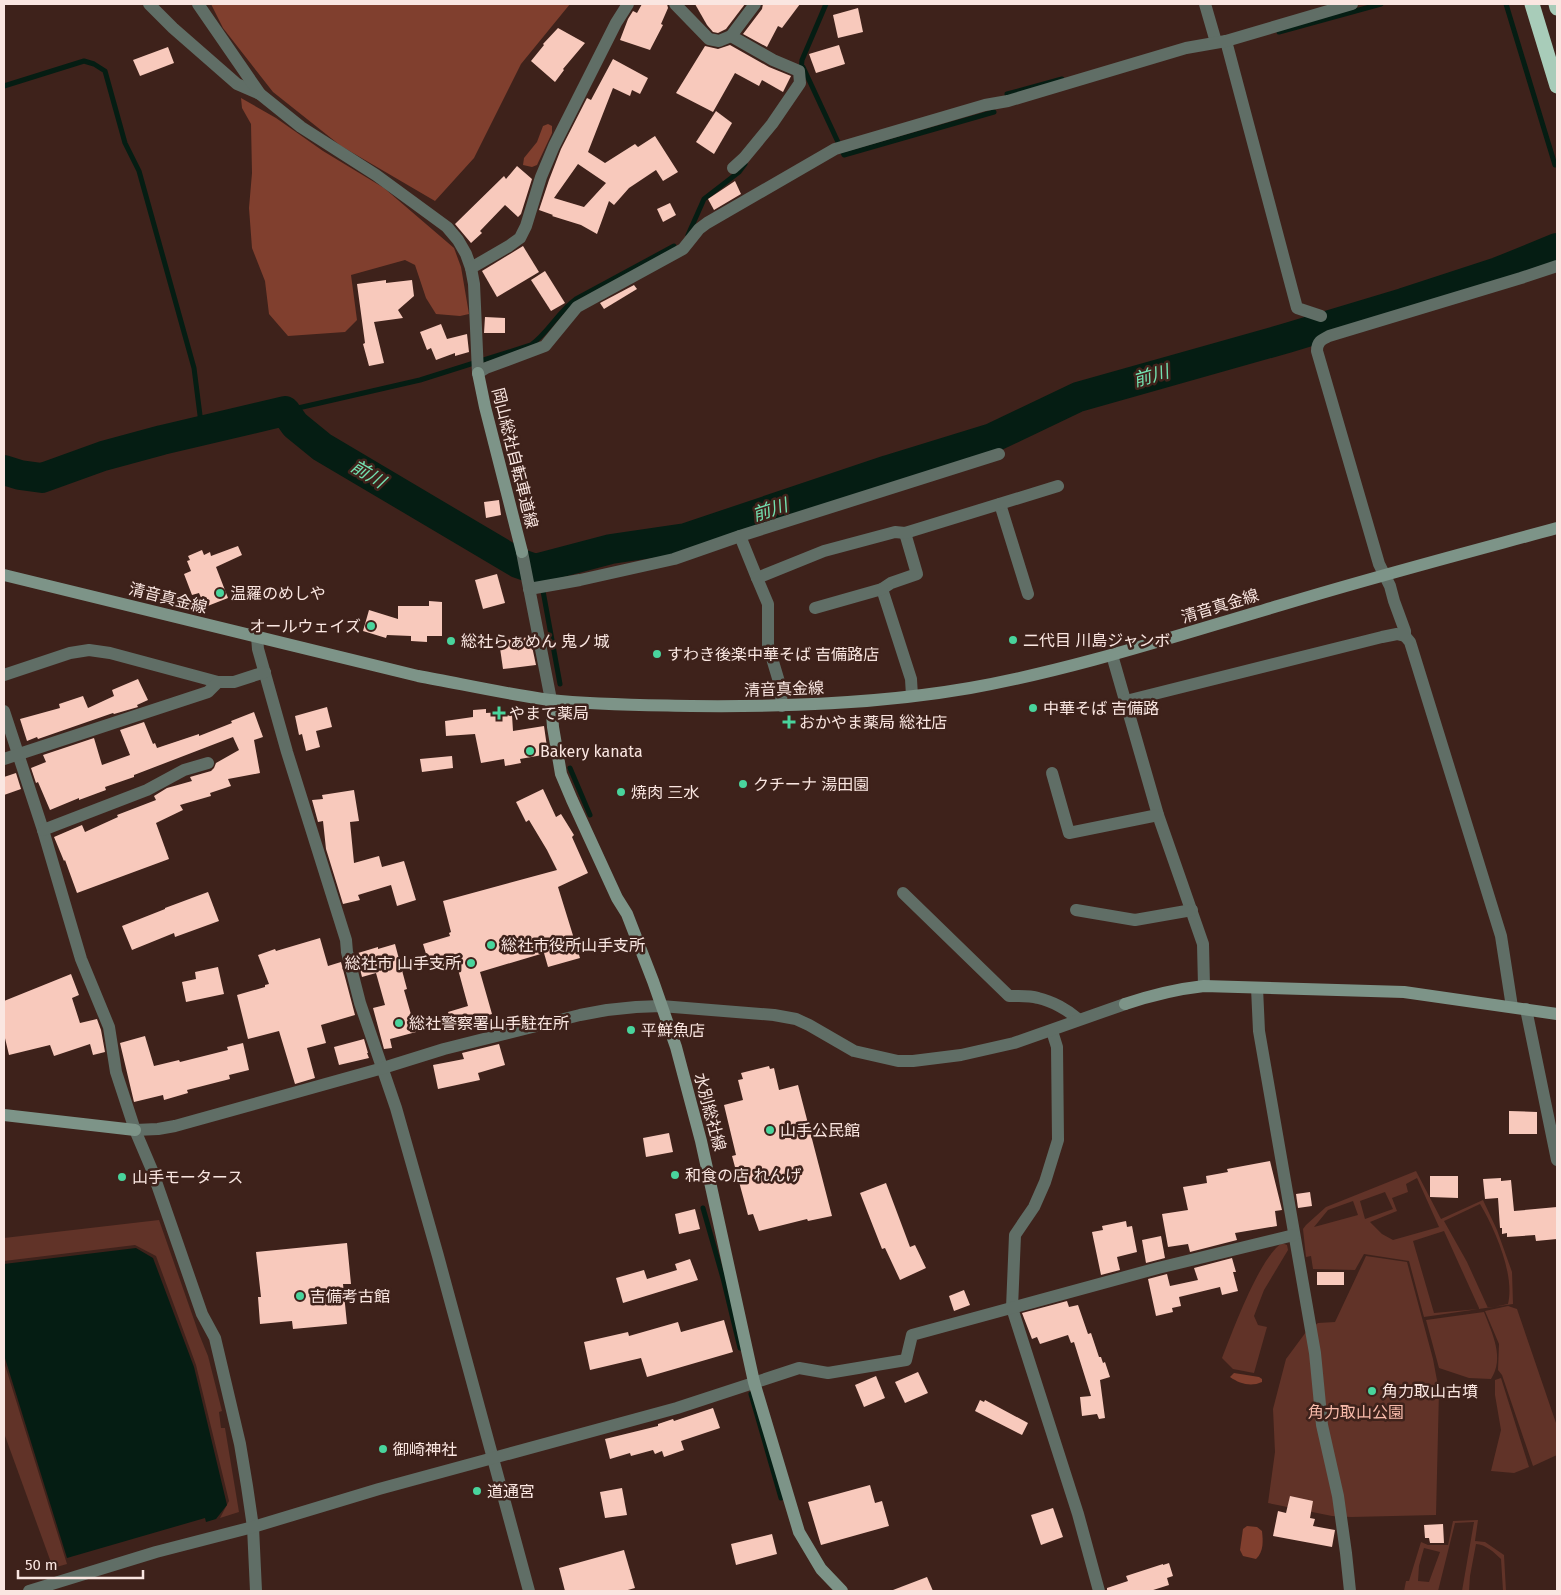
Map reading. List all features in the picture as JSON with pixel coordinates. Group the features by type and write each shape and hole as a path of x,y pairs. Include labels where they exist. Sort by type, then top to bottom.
{"highway":[{"path":"1532,4 1557,86"},
{"path":"1556,4 1557,8"}],"main road":[{"name":"岡山総社自転車道線","path":"477,365 485,408 524,561"},
{"name":"清音真金線","path":"4,574 418,676 551,700 660,706 816,705 912,696 969,688 1044,673 1112,655 1384,574 1557,528"},
{"name":"水別総社線","path":"551,700 553,727 562,774 617,898 627,914 654,981 676,1047 701,1141 754,1382 800,1532 821,1569 842,1591"},
{"path":"1125,1004 1179,988 1204,986 1404,992 1557,1014"},
{"path":"4,1114 135,1130"}],"street":[{"path":"149,4 173,28 237,84 260,94"},
{"path":"198,4 260,94 301,128 376,175 447,227 466,254 471,268 474,284 477,365 486,368 545,346 577,307 683,249 699,229 707,223 840,148 1186,48 1221,42 1352,4"},
{"path":"471,268 520,238 526,226 540,177 554,146 616,23 628,4"},
{"path":"675,4 709,39 719,42 731,36 755,4"},
{"path":"1205,4 1221,42 1297,308 1320,316"},
{"path":"731,36 772,60 799,71 800,83 772,124 744,158 732,168"},
{"path":"1405,636 1390,586 1379,564 1322,369 1317,344 1329,336 1557,266"},
{"path":"537,588 674,559 740,536 999,454"},
{"path":"757,578 824,551 895,532 905,533 1058,486"},
{"path":"1000,504 1028,594"},
{"path":"815,608 882,589 892,583 917,574 905,533"},
{"path":"740,536 768,604 768,645 780,685 782,706"},
{"path":"524,561 537,588 551,700"},
{"path":"882,589 910,678 912,696"},
{"path":"1126,701 1382,637 1397,634 1405,636 1410,642 1501,936 1512,1008"},
{"path":"257,637 258,649 287,752 346,940 347,952 360,1003 396,1108 423,1201 529,1591"},
{"path":"4,675 70,653 89,650 110,653 218,682 234,682 265,672"},
{"path":"1112,655 1158,816 1203,944 1204,986"},
{"path":"4,758 208,692 218,682"},
{"path":"4,711 43,830 81,959 107,1021 116,1072 135,1130 152,1170 202,1314 215,1338 240,1444 253,1526 256,1591"},
{"path":"43,830 147,790 184,770 208,763"},
{"path":"1052,773 1069,833 1158,816"},
{"path":"903,893 1009,996 1037,997 1049,1001 1074,1015 1078,1020"},
{"path":"1076,910 1134,920 1192,910"},
{"path":"1257,988 1259,1031 1316,1353 1322,1425 1338,1496 1350,1591"},
{"path":"135,1130 175,1126 444,1049 580,1015 636,1007 662,1006 774,1015 809,1025 854,1052 898,1061 913,1061 961,1055 1014,1043 1125,1004"},
{"path":"1526,1009 1557,1160"},
{"path":"1052,1031 1056,1047 1058,1140 1038,1199 1015,1235 1012,1308 1078,1514 1099,1591"},
{"path":"29,1591 156,1552 379,1489 677,1408 800,1368 828,1373 906,1360 912,1335 1158,1268 1294,1235"}],"green space":[{"path":"1416,1171 1441,1219 1483,1200 1497,1230 1512,1272 1513,1304 1494,1307 1508,1304 1509,1280 1502,1252 1492,1226 1480,1204 1444,1221 1467,1262 1488,1308 1479,1309 1444,1231 1413,1241 1434,1313 1478,1309 1424,1317 1409,1261 1364,1254 1355,1270 1313,1269 1311,1256 1306,1257 1303,1229 1326,1207","holes":["1417,1178 1439,1227 1393,1240 1382,1234 1370,1222 1397,1211 1392,1198 1408,1192 1406,1184","1385,1192 1393,1209 1365,1219 1360,1201","1353,1201 1358,1215 1314,1227 1328,1210"]},
{"path":"159,1220 208,1356 222,1411 219,1412 221,1428 225,1428 239,1512 220,1518 229,1501 196,1365 156,1256 135,1245 4,1261 4,1238"},
{"path":"1282,1243 1287,1245 1288,1250 1264,1290 1254,1316 1258,1325 1267,1327 1254,1373 1233,1369 1222,1358 1256,1279 1273,1251"},
{"name":"角力取山公園","path":"1366,1256 1407,1262 1433,1359 1439,1391 1436,1515 1332,1516 1268,1503 1275,1452 1273,1409 1286,1359 1306,1332 1318,1323 1335,1322"},
{"path":"1508,1306 1517,1309 1557,1426 1557,1455 1533,1466 1502,1375 1498,1370 1499,1344 1485,1311"},
{"path":"1484,1312 1497,1354 1497,1363 1491,1379 1469,1378 1439,1368 1426,1320"},
{"path":"4,1362 67,1564 53,1568 4,1433"},
{"path":"1501,1378 1529,1467 1514,1473 1491,1471 1501,1430 1495,1395 1495,1380"},
{"path":"1478,1520 1475,1541 1485,1542 1504,1555 1506,1591 1503,1591 1501,1559 1486,1547 1476,1544 1469,1591 1462,1591 1474,1522 1455,1523 1438,1591 1404,1591 1421,1542 1428,1545 1448,1545 1453,1521","holes":["1424,1548 1440,1552 1429,1582 1418,1581 1419,1566"]}],"shaded area":[{"path":"211,4 570,4 521,64 474,158 435,201 341,146 273,92 223,28"},
{"path":"241,98 276,118 323,151 384,188 454,248 461,267 469,314 460,316 436,314 426,298 415,265 405,260 351,275 357,320 345,332 288,336 269,314 265,281 252,248 249,208 252,173 251,124 242,108"},
{"path":"548,124 552,126 552,133 537,165 532,167 523,165 524,158 537,142 543,126"},
{"path":"136,1248 153,1258 194,1367 227,1505 216,1519 206,1522 205,1518 67,1558 4,1355 4,1264"},
{"path":"1234,1373 1259,1377 1262,1379 1262,1382 1254,1384 1242,1383 1230,1377"},
{"path":"1247,1526 1257,1527 1262,1531 1262,1549 1256,1559 1243,1556 1240,1550 1243,1529"}],"building":[{"path":"642,4 667,4 668,8 661,24 663,25 650,50 620,40 628,19 633,11 637,13"},
{"path":"695,4 745,4 726,29 718,33 713,32 707,25"},
{"path":"763,4 800,4 782,28 778,26 767,47 743,34 762,9"},
{"path":"858,8 863,32 838,38 833,15"},
{"path":"558,28 585,43 563,69 555,82 531,61"},
{"path":"730,45 769,67 791,76 783,92 762,80 759,86 735,73 713,112 676,93 705,46 718,49"},
{"path":"839,45 845,64 816,73 809,54"},
{"path":"168,47 174,63 140,76 133,60"},
{"path":"613,59 648,78 640,94 632,90 630,96 613,88 588,152 605,163 635,144 638,147 655,136 678,172 663,181 656,170 629,188 614,205 609,201 597,234 581,225 539,210 561,149 587,98 591,100","holes":["578,164 606,183 584,207 554,198"]},
{"path":"716,111 732,123 714,154 696,142"},
{"path":"517,166 532,179 521,214 518,217 505,205 480,231 482,233 471,243 455,224 504,176 506,179"},
{"path":"735,181 741,194 714,210 708,199"},
{"path":"670,203 676,215 663,222 657,209"},
{"path":"523,246 539,272 497,297 482,271"},
{"path":"545,271 565,303 551,311 531,280"},
{"path":"386,280 386,283 412,280 414,296 398,310 403,318 374,322 384,363 369,366 363,344 365,343 357,284"},
{"path":"634,285 637,289 604,309 600,303"},
{"path":"485,317 505,318 505,333 484,333"},
{"path":"441,324 447,339 467,334 469,352 455,356 455,353 436,360 431,348 427,350 420,332"},
{"path":"499,500 501,515 486,518 484,502"},
{"path":"238,546 242,555 216,567 228,598 205,607 199,593 192,595 184,574 191,571 187,561 190,560 188,556 202,550 204,555 210,552 211,556"},
{"path":"497,574 505,603 483,609 475,580"},
{"path":"429,601 442,602 442,636 427,636 427,642 411,641 411,636 387,635 386,638 363,631 369,610 398,619 398,606 429,606"},
{"path":"530,637 536,665 503,669 499,641"},
{"path":"138,679 148,700 137,705 138,707 113,713 38,739 37,737 27,741 20,719 60,708 59,704 83,696 88,708 114,696 112,690"},
{"path":"327,707 332,727 316,731 320,747 306,751 302,734 299,735 295,716"},
{"path":"486,709 486,713 501,712 501,716 512,715 513,731 544,726 548,754 520,759 521,763 505,766 504,759 481,763 475,734 446,736 445,721 473,717 473,710"},
{"path":"254,712 263,737 254,740 260,773 228,779 231,786 210,793 211,796 180,805 183,810 156,823 169,859 77,893 54,837 82,825 85,832 118,817 117,815 156,800 154,796 167,788 192,781 190,777 211,771 216,763 239,750 233,737 105,787 106,790 79,800 79,798 50,810 38,782 36,783 31,768 46,762 43,755 94,738 102,765 130,755 120,730 144,722 153,744 155,743 157,748 199,734 199,736"},
{"path":"452,756 453,768 422,772 420,759"},
{"path":"16,773 21,789 4,795 4,777"},
{"path":"543,789 556,817 561,814 574,835 572,837 588,873 558,887 580,958 548,967 544,953 480,972 492,1014 467,1021 468,1025 453,1029 448,1012 468,1006 456,962 431,970 423,944 450,936 449,933 451,932 443,901 557,870 529,820 526,822 516,802"},
{"path":"354,790 359,821 350,822 354,863 379,856 382,867 404,861 416,900 397,906 391,885 358,895 360,900 343,904 326,849 323,821 318,822 312,800 323,799 322,795"},
{"path":"208,892 219,921 175,937 174,933 132,950 122,926"},
{"path":"320,938 328,966 341,962 355,1015 321,1025 326,1043 307,1048 315,1078 295,1084 279,1031 248,1039 237,995 265,987 265,985 269,984 258,955"},
{"path":"395,944 407,989 404,990 416,1032 390,1039 392,1048 384,1049 373,1008 385,1005 376,973 362,977 357,957 359,957 358,953"},
{"path":"218,967 224,994 186,1002 182,982 196,979 195,972"},
{"path":"71,974 79,995 72,998 80,1023 97,1019 105,1052 93,1055 90,1044 54,1056 50,1045 9,1055 4,1034 4,1001"},
{"path":"145,1036 154,1066 179,1060 180,1062 228,1050 227,1047 243,1043 249,1070 229,1075 230,1079 187,1090 188,1093 164,1100 163,1095 134,1102 120,1043"},
{"path":"364,1039 369,1058 339,1065 334,1047"},
{"path":"499,1044 505,1065 478,1073 480,1080 438,1089 433,1065 464,1059 462,1053"},
{"name":"山手公民館","path":"769,1066 770,1069 774,1068 779,1090 798,1085 832,1216 808,1221 807,1219 759,1231 753,1214 748,1215 732,1156 736,1155 724,1105 743,1100 738,1080 743,1079 741,1073"},
{"path":"1509,1111 1537,1112 1537,1134 1509,1134"},
{"path":"669,1133 673,1152 646,1157 643,1138"},
{"path":"1270,1161 1282,1210 1275,1211 1277,1226 1235,1233 1237,1240 1190,1252 1188,1244 1168,1247 1162,1214 1188,1210 1183,1187 1207,1183 1206,1176 1228,1172 1227,1169"},
{"path":"1430,1176 1458,1176 1458,1198 1430,1197"},
{"path":"1501,1178 1501,1181 1511,1180 1514,1211 1557,1207 1557,1239 1536,1241 1535,1235 1507,1237 1507,1233 1502,1234 1498,1198 1485,1199 1483,1179"},
{"path":"886,1183 910,1247 915,1245 926,1268 900,1280 885,1248 882,1249 860,1193"},
{"path":"1310,1192 1312,1206 1298,1208 1296,1194"},
{"path":"695,1209 700,1229 679,1234 675,1214"},
{"path":"1126,1221 1127,1227 1132,1226 1137,1252 1117,1257 1120,1270 1101,1275 1092,1232 1103,1230 1102,1226"},
{"path":"1161,1236 1165,1258 1146,1263 1142,1240"},
{"path":"347,1243 351,1284 343,1284 347,1324 293,1329 292,1321 260,1324 258,1297 261,1297 256,1252"},
{"path":"1232,1258 1236,1272 1233,1272 1238,1291 1222,1295 1220,1287 1179,1297 1181,1306 1172,1308 1173,1312 1156,1316 1148,1279 1167,1274 1170,1286 1198,1280 1194,1268"},
{"path":"690,1259 698,1280 623,1303 616,1278 644,1270 647,1279 677,1270 675,1264"},
{"path":"1317,1272 1344,1272 1344,1285 1317,1285"},
{"path":"964,1290 970,1305 954,1311 949,1296"},
{"path":"1067,1301 1069,1307 1078,1305 1088,1334 1091,1333 1099,1357 1101,1357 1103,1363 1105,1362 1110,1377 1100,1380 1105,1418 1099,1419 1097,1414 1082,1416 1080,1397 1091,1396 1074,1342 1071,1343 1068,1335 1040,1344 1037,1337 1032,1339 1022,1313"},
{"path":"724,1320 733,1352 647,1377 641,1358 590,1370 584,1342 628,1332 629,1336 678,1322 681,1332"},
{"path":"918,1372 928,1393 905,1403 895,1382"},
{"path":"876,1376 885,1398 864,1407 855,1385"},
{"path":"980,1400 984,1402 985,1400 1028,1423 1022,1435 975,1411"},
{"path":"713,1408 720,1428 681,1441 684,1450 664,1457 662,1451 655,1454 653,1450 631,1456 630,1453 610,1459 605,1439 658,1426 658,1424 673,1419 674,1421"},
{"path":"870,1485 875,1503 882,1501 889,1526 821,1545 808,1502"},
{"path":"622,1488 627,1515 605,1518 600,1492"},
{"path":"1290,1496 1313,1501 1310,1518 1315,1519 1313,1526 1335,1530 1332,1547 1273,1536 1278,1511 1286,1513"},
{"path":"1053,1508 1063,1537 1041,1545 1031,1515"},
{"path":"1443,1524 1444,1543 1430,1543 1429,1538 1425,1538 1424,1525"},
{"path":"772,1534 777,1554 736,1565 731,1544"},
{"path":"624,1550 635,1588 624,1591 565,1591 559,1568"},
{"path":"1169,1563 1173,1576 1167,1578 1169,1585 1150,1591 1107,1591 1107,1588 1128,1581 1126,1576"},
{"path":"927,1577 933,1591 893,1591 893,1590"}],"waterway":[{"path":"801,71 802,60 826,4"},
{"path":"1279,32 1381,4"},
{"path":"1506,4 1555,165"},
{"path":"4,86 84,61 94,64 105,71 125,143 139,171 194,368 202,431"},
{"path":"803,67 844,155 994,112"},
{"path":"1007,94 1062,79"},
{"path":"688,235 704,199 739,172 745,164"},
{"path":"285,411 420,380 531,345 543,335 576,299 674,246"},
{"name":"前川","path":"4,470 20,475 42,478 103,456 285,411 295,425 322,447 518,563 535,569 611,549 686,538 888,470 992,438 1078,397 1403,303 1498,272 1557,248"},
{"path":"542,567 541,580 560,684"},
{"path":"570,768 590,815"},
{"path":"703,1208 740,1348"},
{"path":"751,1394 781,1498"}],"place":[{"name":"温羅のめしや","path":"220,593"},
{"name":"オールウェイズ","path":"371,626"},
{"name":"二代目 川島ジャンボ","path":"1013,640"},
{"name":"総社らぁめん 鬼ノ城","path":"451,641"},
{"name":"すわき後楽中華そば 吉備路店","path":"657,654"},
{"name":"中華そば 吉備路","path":"1033,708"},
{"name":"やまて薬局","path":"499,713"},
{"name":"おかやま薬局 総社店","path":"789,722"},
{"name":"Bakery kanata","path":"530,751"},
{"name":"クチーナ 湯田園","path":"743,784"},
{"name":"焼肉 三水","path":"621,792"},
{"name":"総社市役所山手支所","path":"491,945"},
{"name":"総社市 山手支所","path":"471,963"},
{"name":"総社警察署山手駐在所","path":"399,1023"},
{"name":"平鮮魚店","path":"631,1030"},
{"name":"山手公民館","path":"770,1130"},
{"name":"和食の店 れんげ","path":"675,1175"},
{"name":"山手モータース","path":"122,1177"},
{"name":"吉備考古館","path":"300,1296"},
{"name":"角力取山古墳","path":"1372,1391"},
{"name":"御崎神社","path":"383,1449"},
{"name":"道通宮","path":"477,1491"}]}
